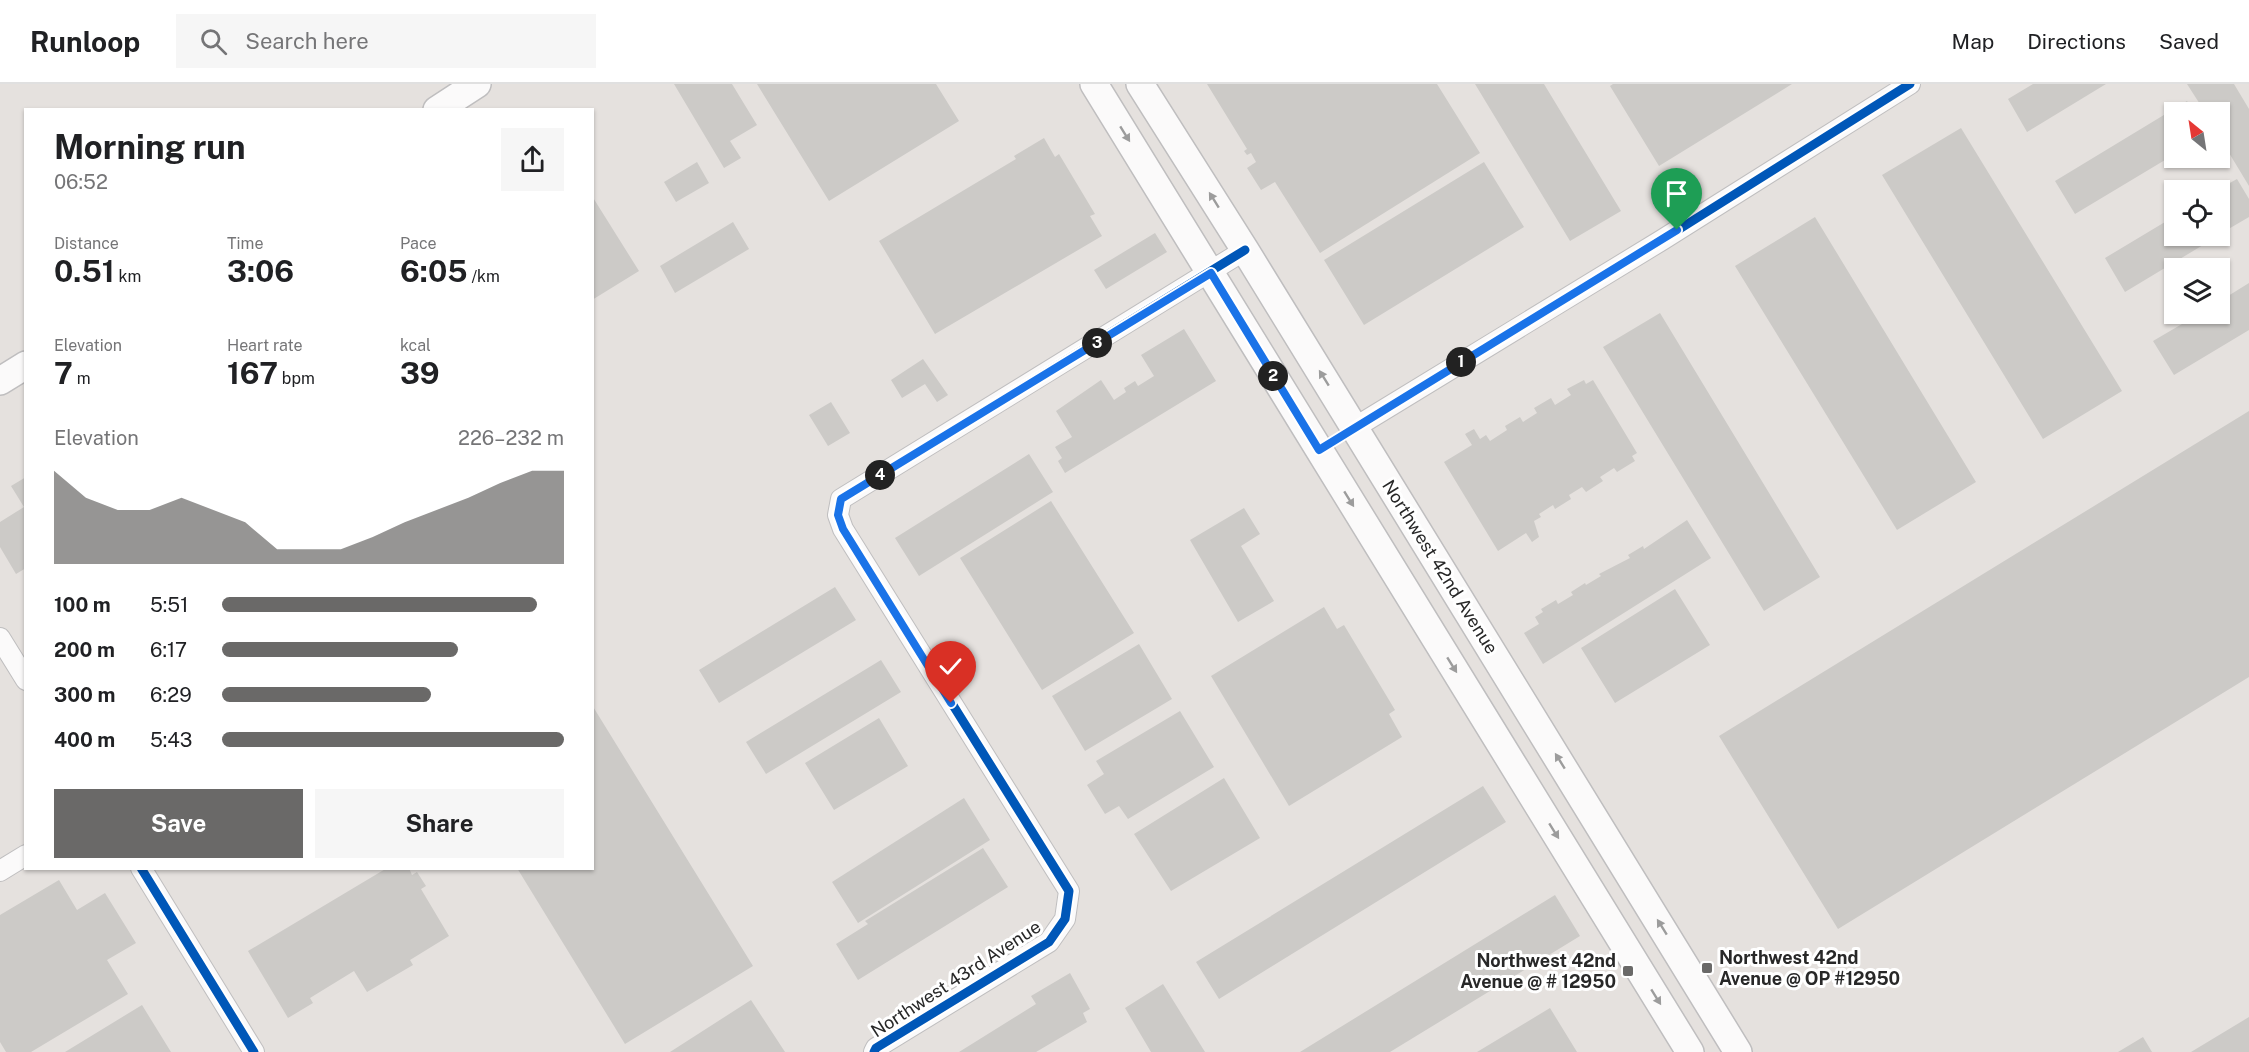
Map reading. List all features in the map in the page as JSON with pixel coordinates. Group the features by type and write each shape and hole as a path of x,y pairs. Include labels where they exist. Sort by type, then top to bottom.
{"main road":[{"path":"440,108 477,84"},
{"path":"1094,84 1685,1044 1714,1013"},
{"name":"Northwest 42nd Avenue","path":"1140,84 1245,250 1738,1052"},
{"path":"0,381 24,366"},
{"path":"1319,450 1354,428"}],"street":[{"path":"1354,428 1662,240 1910,84"},
{"path":"1211,273 1245,250"},
{"name":"Northwest 43rd Avenue","path":"874,1052 876,1048 1049,942 1065,919 1069,891 843,529 838,515 841,499 1211,273"},
{"path":"0,638 24,677"},
{"path":"0,871 24,856"},
{"path":"142,870 254,1052"}],"building":[{"path":"674,84 732,84 757,125 730,141 741,158 724,168"},
{"path":"757,84 936,84 959,121 829,201"},
{"path":"1207,84 1437,84 1480,153 1320,253 1275,182 1261,190 1247,168 1256,162 1251,153 1247,155 1244,151 1247,149"},
{"path":"1475,84 1544,84 1621,211 1570,241"},
{"path":"1613,84 1792,84 1659,166 1610,86"},
{"path":"2033,84 2106,84 2027,132 2008,99"},
{"path":"2187,84 2234,84 2249,109 2249,186 2230,155 2230,102 2199,102"},
{"path":"2164,115 2164,161 2075,214 2055,181"},
{"path":"1961,128 2122,391 2043,439 1882,175"},
{"path":"1044,138 1055,157 1059,154 1095,214 1090,216 1102,236 935,334 879,241 1016,159 1014,156"},
{"path":"697,162 709,183 676,202 664,182"},
{"path":"1484,162 1524,227 1364,325 1324,260"},
{"path":"2237,179 2249,199 2249,217 2230,228 2230,183"},
{"path":"594,199 639,271 594,299"},
{"path":"1815,217 1976,482 1897,530 1735,266"},
{"path":"733,222 749,249 675,293 660,266"},
{"path":"2164,223 2164,246 2201,246 2181,258 2164,258 2164,269 2125,292 2105,258"},
{"path":"1155,233 1167,252 1106,289 1094,270"},
{"path":"2249,283 2249,330 2174,375 2153,341 2182,324 2230,324 2230,295"},
{"path":"1660,313 1820,577 1764,611 1603,347"},
{"path":"1184,329 1216,381 1065,473 1058,461 1062,458 1055,447 1072,437 1056,411 1101,380 1114,400 1126,392 1124,388 1135,381 1138,386 1154,376 1141,355"},
{"path":"923,359 948,395 937,402 925,384 902,398 891,380"},
{"path":"1584,380 1586,384 1593,380 1637,453 1632,456 1635,461 1617,472 1614,468 1600,477 1603,481 1586,492 1582,487 1569,495 1571,499 1555,509 1553,505 1539,514 1541,517 1534,521 1539,537 1532,542 1526,533 1498,551 1444,462 1472,445 1465,434 1474,429 1480,439 1486,435 1490,441 1507,430 1505,426 1520,417 1523,422 1537,413 1534,408 1551,398 1555,405 1571,395 1567,389"},
{"path":"831,402 850,433 828,446 809,415"},
{"path":"2249,411 2249,677 1838,929 1719,736"},
{"path":"1029,454 1053,492 919,576 895,538"},
{"path":"24,478 24,507 11,486"},
{"path":"1051,501 1134,633 1042,690 960,558"},
{"path":"24,507 24,569 16,574 0,547 0,522"},
{"path":"1244,508 1260,534 1241,546 1274,601 1238,622 1190,540"},
{"path":"1687,520 1711,558 1543,664 1524,633 1539,624 1535,617 1543,612 1541,609 1556,600 1558,604 1573,595 1571,592 1630,558 1628,555 1643,546 1644,549"},
{"path":"835,587 856,620 719,703 699,670"},
{"path":"1675,589 1710,645 1615,703 1581,648"},
{"path":"1324,607 1337,629 1344,625 1395,710 1389,714 1402,737 1289,806 1211,676"},
{"path":"1139,644 1172,699 1085,751 1052,696"},
{"path":"881,660 901,692 766,774 746,742"},
{"path":"594,708 753,966 625,1044 518,870 594,870"},
{"path":"1180,711 1214,767 1128,819 1119,806 1105,814 1087,785 1104,774 1096,761"},
{"path":"879,718 908,766 834,810 805,763"},
{"path":"1224,778 1260,838 1171,891 1134,834"},
{"path":"1483,786 1506,822 1219,999 1196,962"},
{"path":"964,798 990,840 858,923 832,882"},
{"path":"983,848 1008,887 858,980 836,944 868,924 865,921"},
{"path":"384,870 410,870 412,875 417,872 426,886 421,889 449,936 410,960 413,965 367,992 354,971 310,998 313,1003 288,1018 248,951"},
{"path":"59,880 77,910 105,893 136,943 107,960 128,994 31,1052 6,1052 0,1042 0,915"},
{"path":"1555,895 1580,936 1390,1052 1300,1052"},
{"path":"1070,973 1090,1009 1083,1013 1087,1022 1036,1052 959,1052 1036,1004 1031,996"},
{"path":"1163,984 1205,1052 1151,1052 1125,1008"},
{"path":"751,1000 785,1052 670,1052"},
{"path":"142,1005 171,1052 65,1052"},
{"path":"1550,1008 1577,1052 1477,1052"},
{"path":"2249,1017 2249,1052 2191,1052"},
{"path":"2143,1037 2152,1052 2118,1052"}],"cycle path":[{"path":"1354,428 1662,240 1910,84"},
{"path":"874,1052 876,1048 1049,942 1065,919 1069,891 843,529 838,515 841,499 1245,250"},
{"path":"142,870 254,1052"}],"place":[{"name":"Northwest 42nd Avenue @ OP #12950","path":"1707,968"},
{"name":"Northwest 42nd Avenue @ # 12950","path":"1628,971"}],"route":[{"path":"951,703 843,529 838,515 841,499 1211,273 1319,450 1677,230"}]}
